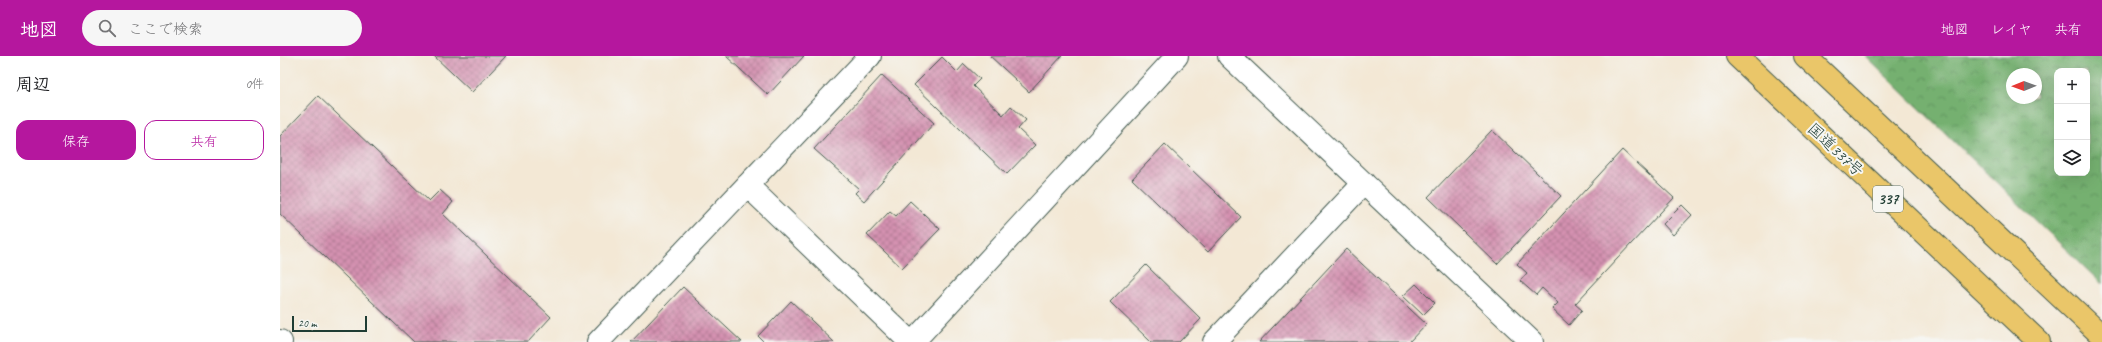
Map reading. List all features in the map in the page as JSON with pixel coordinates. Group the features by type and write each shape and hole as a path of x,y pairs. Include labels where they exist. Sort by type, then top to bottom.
{"highway":[{"name":"国道337号","path":"1737,56 2039,342"},
{"path":"1805,56 2102,336"}],"street":[{"path":"598,342 870,56"},
{"path":"913,342 1177,56"},
{"path":"1229,56 1364,183 1528,341"},
{"path":"1214,342 1364,183"},
{"path":"747,185 910,342"}],"green space":[{"path":"1865,56 2102,56 2102,284"}],"building":[{"path":"434,56 506,56 472,92"},
{"path":"726,56 804,56 768,95"},
{"path":"990,56 1062,56 1029,92"},
{"path":"942,57 957,72 964,64 980,79 973,86 1003,115 1011,106 1026,120 1018,129 1035,145 1007,174 914,85"},
{"path":"882,75 934,123 864,201 855,193 859,189 814,149"},
{"path":"318,96 429,201 440,190 453,202 443,214 551,317 528,342 414,342 280,214 280,136"},
{"path":"1492,130 1561,196 1497,264 1428,197"},
{"path":"1165,144 1241,217 1208,252 1132,179"},
{"path":"1622,150 1674,198 1575,304 1582,310 1569,325 1552,309 1558,303 1542,288 1536,295 1520,281 1527,273 1517,264"},
{"path":"910,201 940,229 902,268 867,235 890,211 896,216"},
{"path":"1682,205 1692,215 1673,235 1663,224"},
{"path":"1346,249 1426,324 1409,342 1259,342"},
{"path":"1146,265 1201,319 1179,342 1151,342 1110,302"},
{"path":"1416,284 1435,303 1423,315 1403,296"},
{"path":"683,287 742,342 631,342"},
{"path":"791,301 834,342 764,342 758,336"}]}
